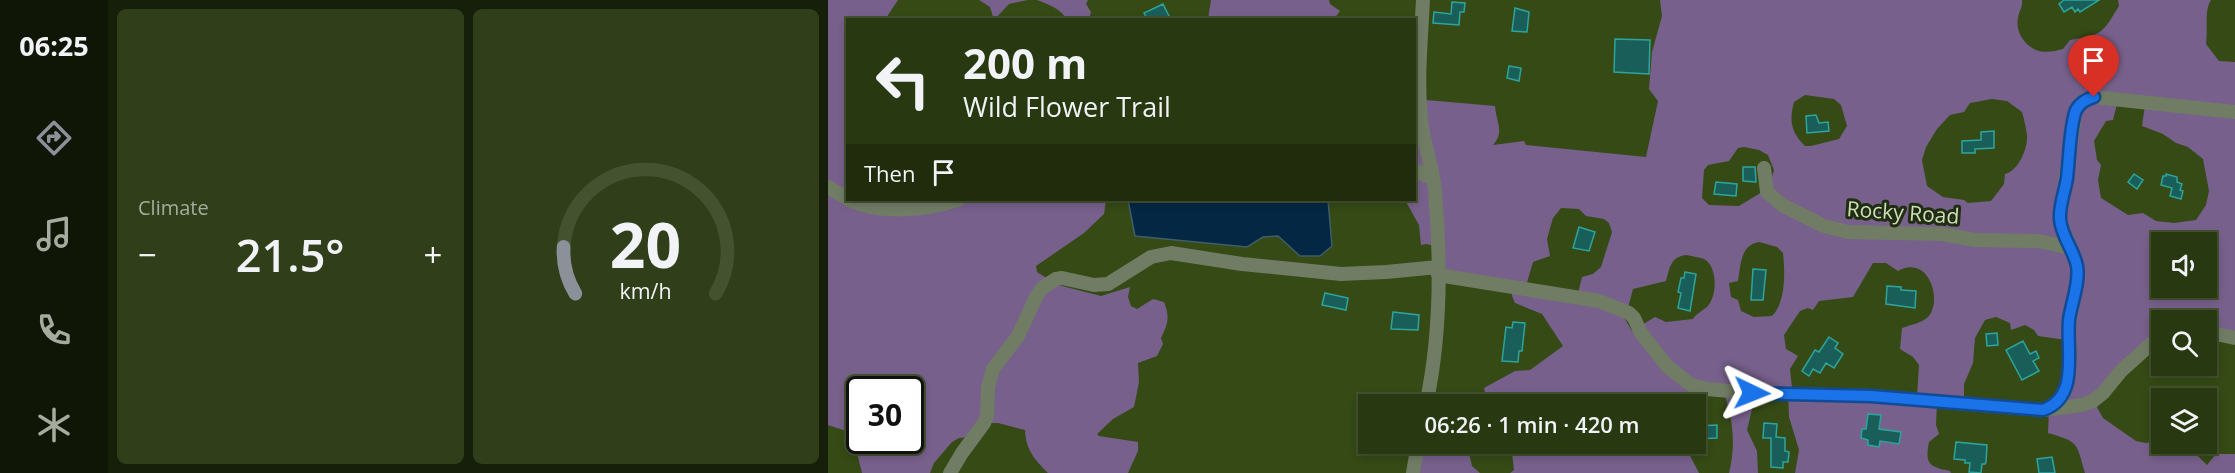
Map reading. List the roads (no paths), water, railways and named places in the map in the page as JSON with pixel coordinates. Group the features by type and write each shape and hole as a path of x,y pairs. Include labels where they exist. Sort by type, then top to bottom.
{"street":[{"path":"1423,0 1419,78 1421,120 1435,189 1438,271 1437,340 1428,394"},
{"path":"2046,408 2051,407 2060,399 2069,376 2069,322 2078,271 2062,230 2060,215 2067,178 2074,115 2083,101 2094,97 2235,112"},
{"name":"Rocky Road","path":"1764,168 1767,192 1782,205 1824,226 1848,232 1942,234 1975,240 2039,241 2070,248"},
{"path":"1416,171 1432,178"},
{"path":"828,187 846,198"},
{"path":"854,201 873,208 892,209 952,201"},
{"path":"950,473 984,423 987,416 988,387 993,369 1018,336 1042,288 1056,279 1094,285 1108,284 1151,257 1171,253 1242,264 1341,274 1438,271 1599,302 1620,308 1634,318 1641,333 1667,366 1691,385 1707,389 2066,408 2092,401 2103,393 2121,371 2151,344"},
{"path":"2217,334 2235,338"},
{"path":"1413,473 1416,454"}],"water":[{"path":"1128,201 1328,201 1332,246 1320,256 1300,256 1278,236 1263,237 1247,247 1135,236"}]}
